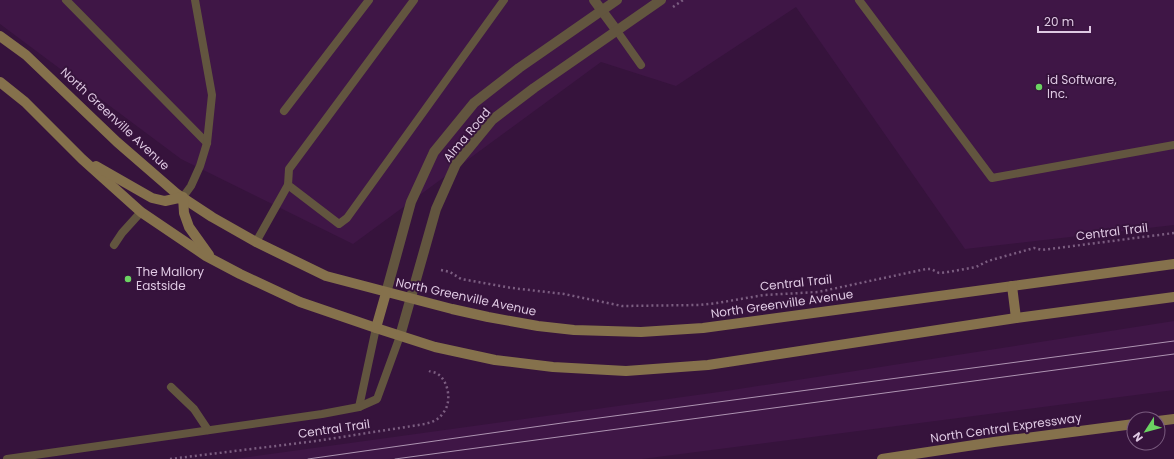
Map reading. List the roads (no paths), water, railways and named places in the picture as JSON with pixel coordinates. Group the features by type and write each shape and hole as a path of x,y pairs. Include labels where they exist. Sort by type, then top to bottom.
{"main road":[{"name":"North Greenville Avenue","path":"0,36 26,55 117,142 183,197 212,217 256,242 326,276 386,293 488,317 538,326 574,330 641,332 703,328 1174,264"},
{"path":"0,82 25,102 82,159 141,212 213,260 300,302 435,347 494,360 553,367 626,370 708,365 1016,318 1174,297"},
{"path":"82,159 152,198 165,201 183,197 184,213 189,227 213,260"},
{"path":"1012,286 1016,318"},
{"name":"Alma Road","path":"376,328 386,293"},
{"name":"North Central Expressway","path":"882,459 994,442 1126,425"}],"street":[{"path":"594,0 617,31"},
{"name":"Alma Road","path":"386,293 411,202 434,152 474,103 519,68 617,0"},
{"name":"Alma Road","path":"400,336 436,209 456,164 492,120 534,88 661,0"}],"lane":[{"path":"66,0 207,143"},
{"path":"183,197 191,186 200,166 207,143 212,95 195,0"},
{"path":"284,111 369,0"},
{"path":"256,242 288,185 289,169 414,0"},
{"path":"288,185 339,224 347,218 504,0"},
{"path":"859,0 992,178 1174,145"},
{"path":"617,31 641,65"},
{"path":"114,245 122,233 141,212"},
{"path":"359,407 376,328"},
{"path":"7,459 322,414 359,407 377,398 400,336"},
{"path":"171,387 194,409 208,430"}],"tram line":[{"path":"308,459 569,422 1174,341"},
{"path":"395,459 1174,354"}],"place":[{"name":"id Software, Inc.","path":"1039,87"},
{"name":"The Mallory Eastside","path":"128,279"}]}
